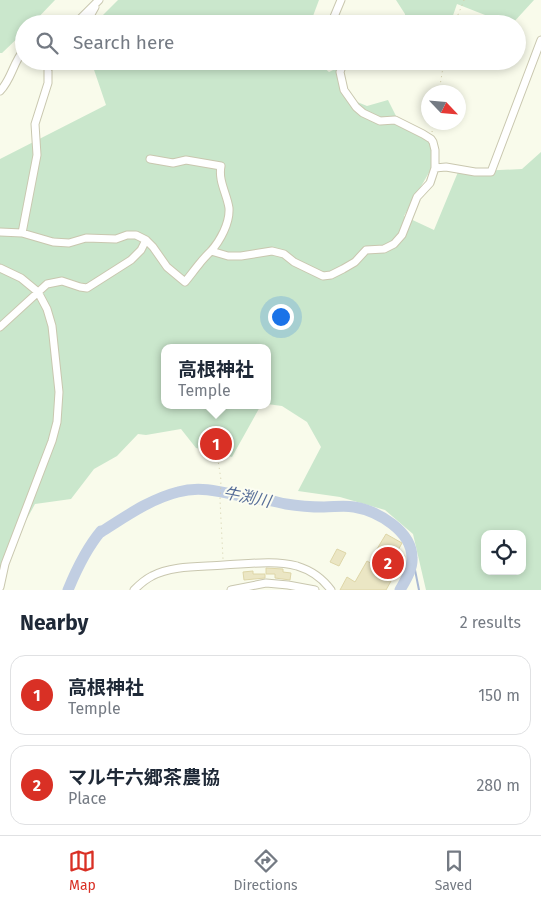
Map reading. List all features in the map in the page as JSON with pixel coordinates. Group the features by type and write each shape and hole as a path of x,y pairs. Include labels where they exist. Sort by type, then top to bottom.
{"street":[{"path":"335,15 341,0"},
{"path":"84,15 98,1"},
{"path":"91,15 98,1"},
{"path":"435,168 446,167 475,172 490,172 541,40"},
{"path":"0,91 11,76 15,66"},
{"path":"22,233 37,155 35,124 48,83 48,70"},
{"path":"211,251 228,256 272,251 284,254 294,262 323,276 331,275 355,262 366,250 384,249 394,244 402,235 417,197 430,183 435,168 436,150 431,139 395,120 380,121 363,113 356,107 344,90 341,70"},
{"path":"0,232 22,233 53,242 69,242 86,238 116,239 127,235 136,235 146,240 167,266 185,282 211,251 226,225 229,207 219,173 221,166 186,160 173,164 150,159"},
{"path":"0,327 47,284 62,281 87,288 131,260 141,250 146,240"},
{"path":"0,268 22,278 38,292 47,309 52,326 59,392 59,405 52,441 5,564 0,588"},
{"path":"134,590 152,576 168,570 272,563 297,566 317,576 332,590"},
{"path":"233,590 266,583 315,590"}],"path":[{"path":"458,15 464,0"},
{"path":"440,85 443,70"},
{"path":"431,139 433,130"},
{"path":"217,453 221,480 223,566"}],"green space":[{"path":"0,0 55,0 41,15 15,15 15,41 0,53"},
{"path":"118,0 319,0 313,15 103,15"},
{"path":"396,0 534,0 520,15 485,15 457,4 453,15 405,14"},
{"path":"94,70 327,70 329,72 337,70 350,99 367,106 388,100 397,118 431,143 431,169 404,216 434,230 458,172 522,169 541,152 541,590 426,590 413,534 385,510 340,497 298,491 321,447 307,422 282,406 271,405 271,344 161,344 161,409 259,409 232,457 196,448 181,429 146,435 138,434 117,456 94,469 71,499 35,504 7,555 0,581 0,159 106,105"}],"building":[{"path":"386,534 402,543 397,552 405,556 386,590 340,590 347,577 355,582 367,561 374,565 381,552 377,549"},
{"path":"337,549 346,553 339,566 330,562"},
{"path":"266,568 283,569 283,572 291,573 290,580 275,578 275,574 266,574"},
{"path":"253,571 253,574 265,574 265,578 244,580 243,572"}],"waterway":[{"name":"牛渕川","path":"68,590 82,559 101,531 158,499 178,492 196,489 213,490 284,504 319,507 350,506 373,513 400,531 410,548 411,566 400,590"},
{"path":"413,560 419,590"}],"place":[{"name":"高根神社","path":"216,444"},
{"name":"マル牛六郷茶農協","path":"388,563"}]}
